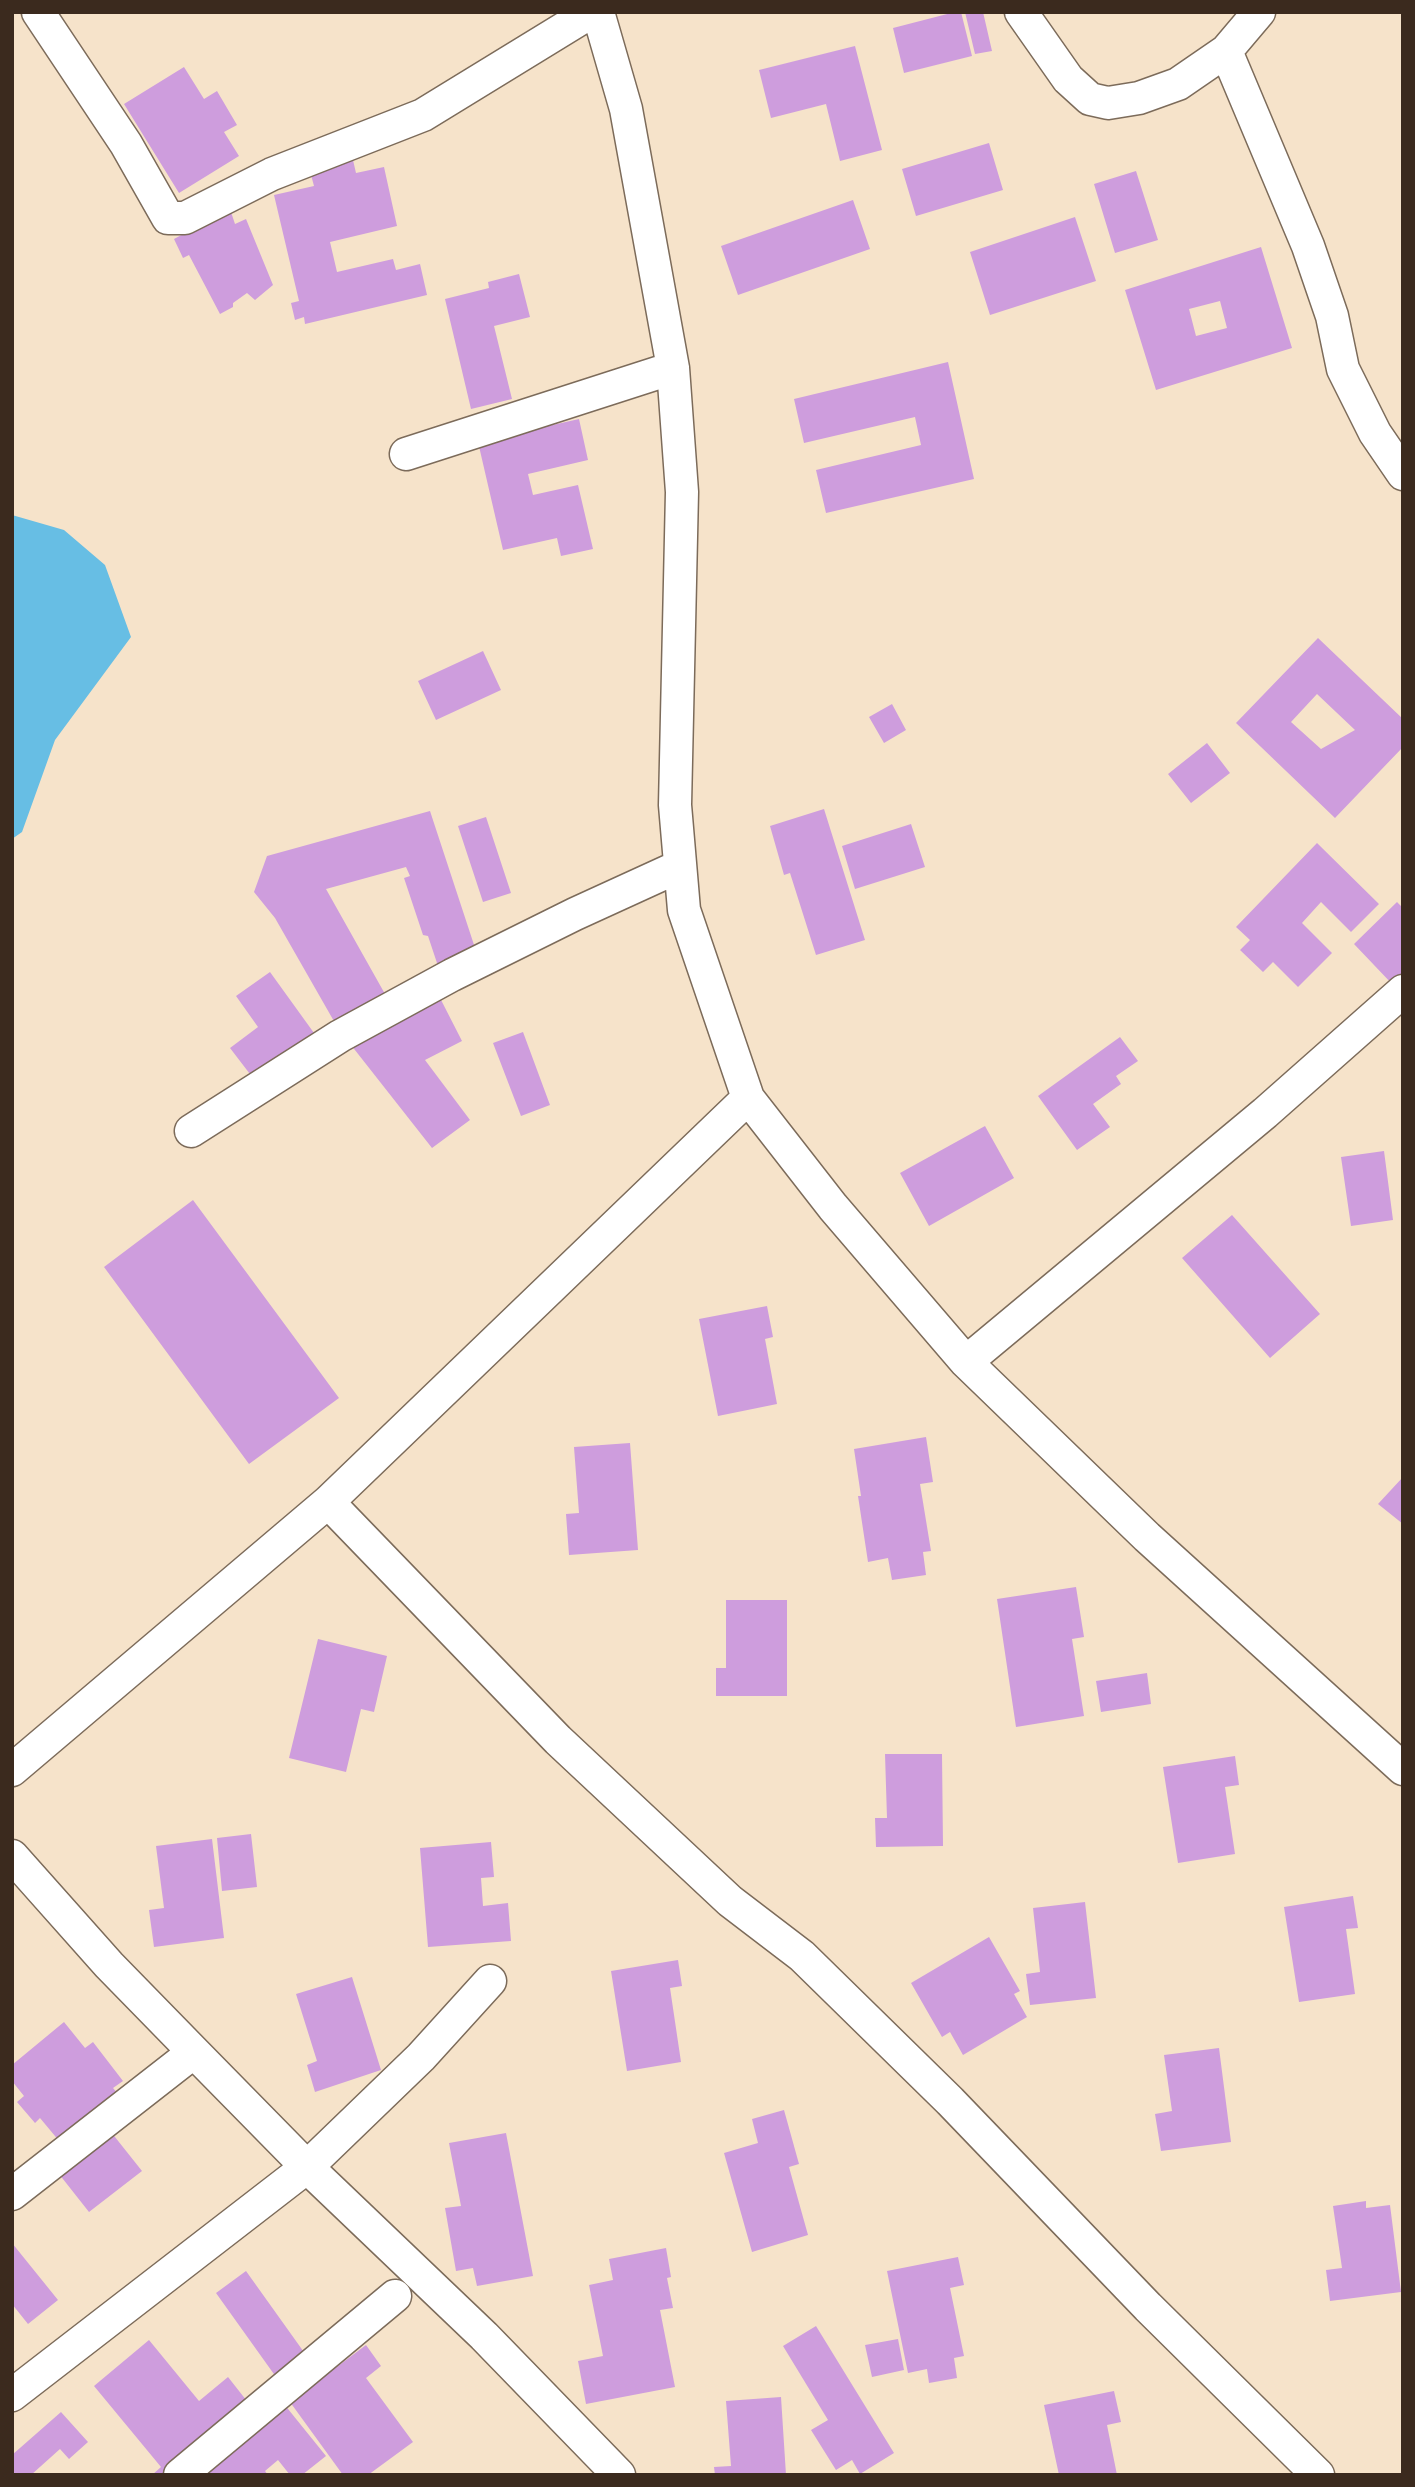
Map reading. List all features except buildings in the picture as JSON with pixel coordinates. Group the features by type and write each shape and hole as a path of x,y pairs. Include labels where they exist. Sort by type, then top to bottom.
{"street":[{"path":"38,12 126,144 169,218 186,218 272,174 424,115 591,12"},
{"path":"598,12 626,109 673,368 682,492 675,805 684,910 748,1098 833,1207 967,1362 1146,1537 1402,1766"},
{"path":"1021,12 1068,79 1090,99 1108,103 1139,98 1178,84 1226,51 1259,12"},
{"path":"1226,51 1308,246 1332,316 1343,369 1375,433 1403,474"},
{"path":"407,454 673,368"},
{"path":"191,1131 340,1036 430,987 575,914 680,866"},
{"path":"967,1362 1265,1113 1403,991"},
{"path":"12,1770 328,1502 748,1098"},
{"path":"328,1502 558,1740 730,1901 802,1956 950,2101 1148,2307 1318,2475"},
{"path":"12,1856 109,1965 194,2052 307,2167 484,2336 619,2475"},
{"path":"12,2395 307,2167 421,2057 490,1981"},
{"path":"12,2194 194,2052"},
{"path":"180,2475 395,2296"}],"water":[{"path":"12,515 64,530 105,565 131,637 55,740 22,832 12,839"}]}
